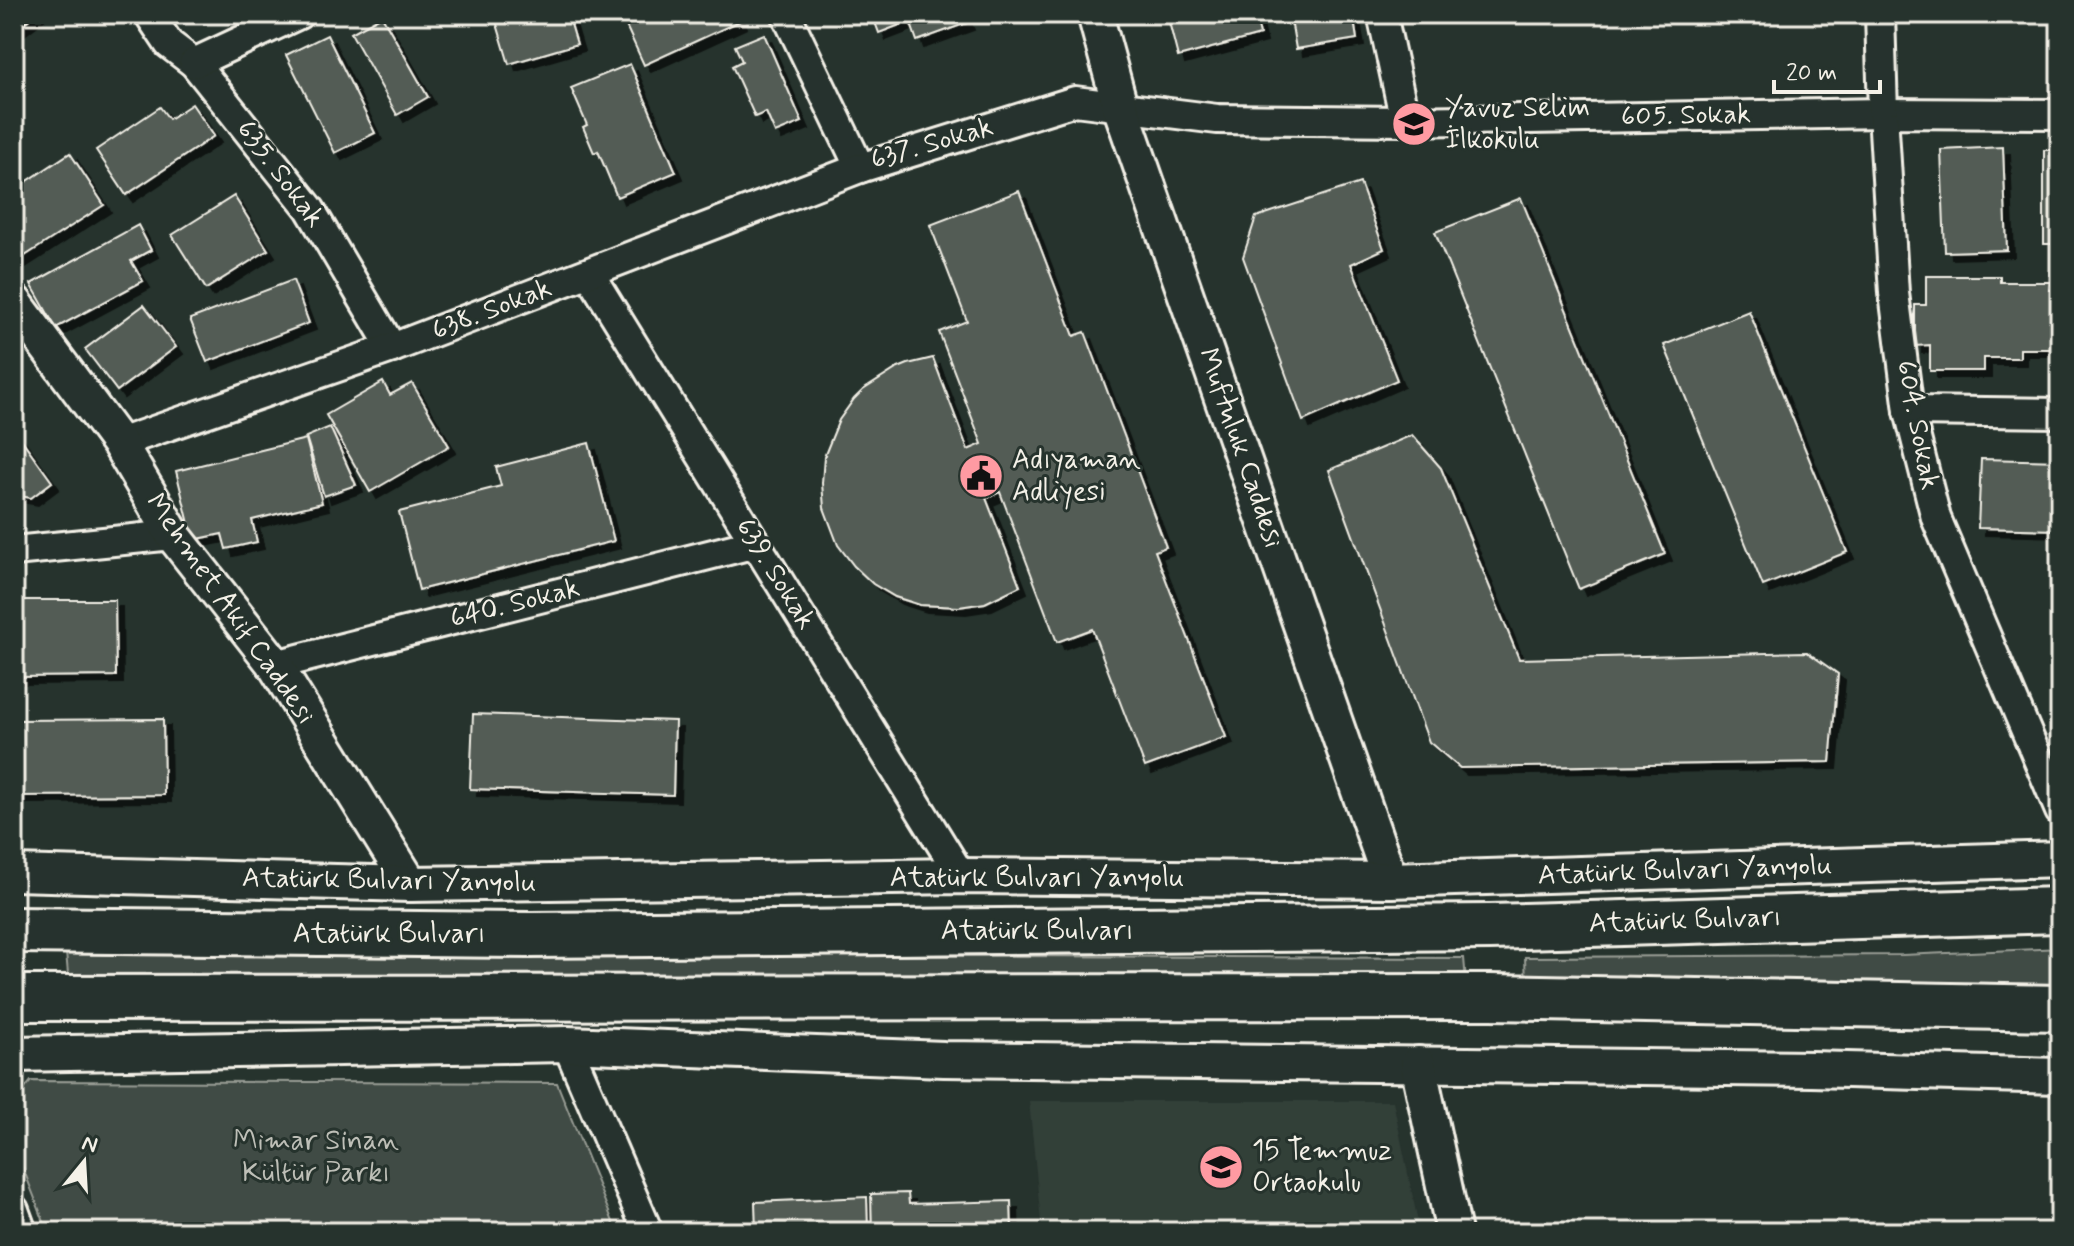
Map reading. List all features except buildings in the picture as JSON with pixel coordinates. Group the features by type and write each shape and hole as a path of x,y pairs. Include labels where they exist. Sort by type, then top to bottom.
{"highway":[{"name":"Atatürk Bulvarı","path":"14,930 530,935 1474,927 2060,910"},
{"path":"14,998 1490,997 2060,1008"}],"street":[{"name":"635. Sokak","path":"149,14 169,44 194,63 310,209 392,348"},
{"path":"194,63 299,14"},
{"name":"637. Sokak","path":"786,14 860,168 1075,101 1120,106"},
{"name":"Muftuluk Caddesi","path":"1095,14 1120,106 1390,880"},
{"path":"1382,14 1405,121"},
{"name":"604. Sokak","path":"1880,14 1894,293 1909,411 1936,518 2060,811"},
{"name":"605. Sokak","path":"1120,106 1217,119 1405,121 1883,113 2060,114"},
{"name":"638. Sokak","path":"119,443 392,348 860,168"},
{"name":"639. Sokak","path":"589,273 961,876"},
{"name":"Mehmet Akif Caddesi","path":"14,302 119,443 173,535 275,665 410,884"},
{"path":"1909,411 2060,413"},
{"path":"14,551 173,535"},
{"name":"640. Sokak","path":"275,665 756,543"},
{"name":"Atatürk Bulvarı Yanyolu","path":"14,873 410,884 961,876 1390,880 2060,859"},
{"path":"14,1054 567,1044 944,1059 1812,1069 2060,1076"},
{"path":"567,1044 648,1232"},
{"path":"1418,1064 1454,1232"},
{"path":"14,1210 22,1232"}],"shaded area":[{"name":"15 Temmuz Ortaokulu","path":"1029,1101 1393,1101 1420,1232 1042,1232"}],"green space":[{"path":"2060,948 2060,993 1526,984 1525,957 1902,955"},
{"path":"66,952 1464,958 1466,981 68,974"},
{"name":"Mimar Sinan Kültür Parkı","path":"31,1081 557,1083 617,1232 48,1232 14,1145 14,1102"}],"place":[{"name":"Yavuz Selim İlkokulu","path":"1414,124"},
{"name":"Adıyaman Adliyesi","path":"981,476"},
{"name":"15 Temmuz Ortaokulu","path":"1221,1167"}]}
